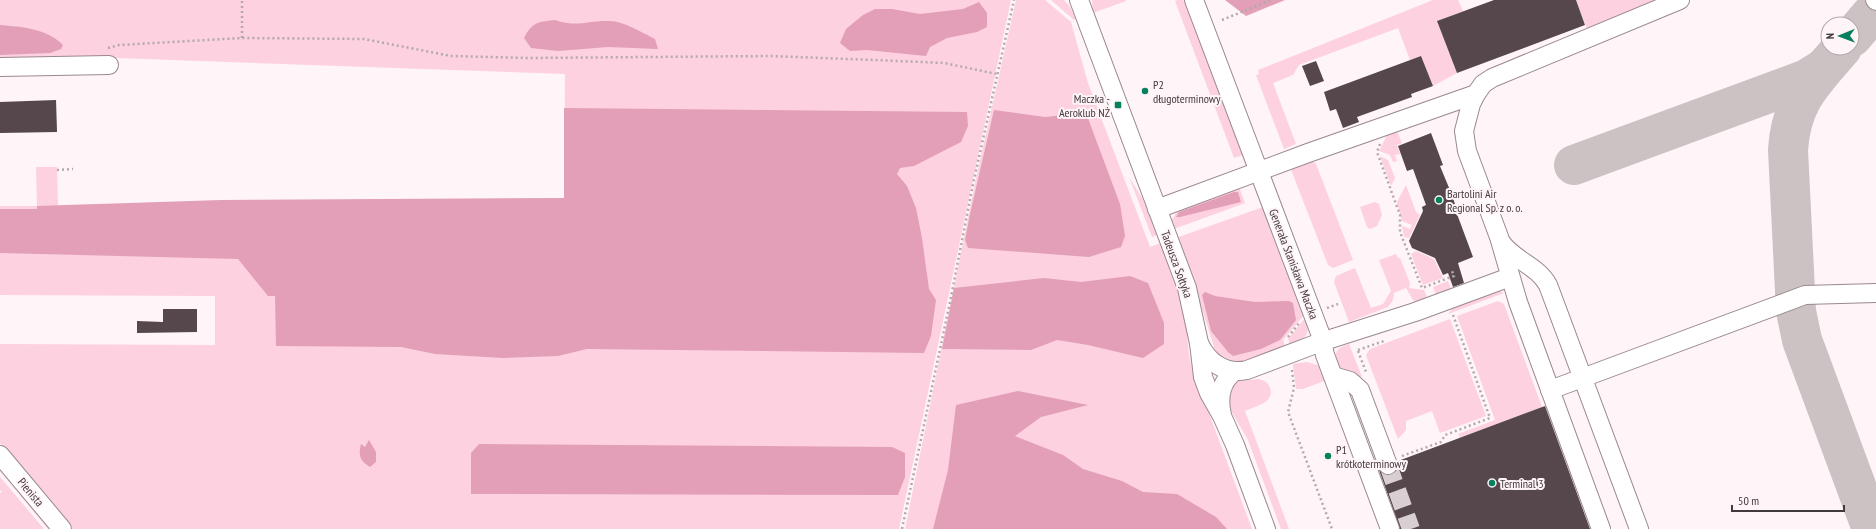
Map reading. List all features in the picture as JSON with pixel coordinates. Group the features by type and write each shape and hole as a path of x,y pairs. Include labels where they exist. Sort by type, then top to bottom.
{"street":[{"name":"Tadeusza Sołtyka","path":"1079,0 1187,288 1203,377 1209,393 1222,416 1235,445 1266,529"},
{"name":"Generała Stanisława Maczka","path":"1194,0 1320,333 1321,342 1333,376 1390,529"},
{"path":"1601,529 1510,277 1499,237 1464,140 1466,121 1476,94 1483,84 1492,78 1680,0"},
{"path":"0,67 106,57"},
{"path":"1157,209 1476,94"},
{"path":"1499,237 1512,254 1533,268 1545,279 1639,529"},
{"path":"1198,343 1211,361 1221,367 1235,371 1247,370 1321,342 1415,312 1510,277"},
{"path":"1550,390 1805,296 1876,293"},
{"path":"1222,416 1220,406 1221,393 1226,379 1235,371"},
{"path":"1333,376 1350,381 1360,390 1393,462"},
{"name":"Pienista","path":"0,455 62,529"}],"path":[{"path":"242,0 242,38"},
{"path":"902,529 950,302 973,184 1014,0"},
{"path":"1222,20 1271,0"},
{"path":"106,57 119,45 242,38 364,38 451,56 528,58 771,56 944,64 997,74"},
{"path":"1383,140 1377,152 1400,215 1400,232 1422,288 1454,276 1452,271"},
{"path":"57,170 73,169"},
{"path":"1327,308 1338,304"},
{"path":"1393,462 1441,442 1445,435 1490,418 1453,315"},
{"path":"1286,339 1301,322"},
{"path":"1291,366 1294,388 1288,412 1332,529"}],"shaded area":[{"path":"0,0 1011,0 899,529 72,529 0,443 0,344 215,345 215,296 0,295 0,206 37,206 36,167 57,167 58,205 564,198 565,74 117,58 0,59"},
{"path":"1016,0 1045,0 1071,22 1088,83 1150,247 1161,243 1175,279 1185,316 1191,365 1252,529 905,529 976,178"},
{"path":"1051,0 1064,0 1070,7 1076,19 1074,20"},
{"path":"1092,0 1126,0 1126,1 1093,13"},
{"path":"1183,0 1188,8 1243,155 1234,158 1175,1"},
{"path":"1225,0 1285,0 1246,16"},
{"path":"1433,0 1458,0 1463,11 1437,21 1457,73 1433,86 1421,56 1410,60 1398,28 1299,65 1293,75 1273,83 1296,144 1284,149 1256,75 1259,74 1258,70"},
{"path":"1576,0 1657,0 1587,29"},
{"path":"979,2 987,13 987,27 977,32 947,38 930,47 926,56 867,50 850,51 840,43 846,29 863,15 875,9 892,9 920,14 963,9"},
{"path":"555,20 577,24 602,21 621,23 655,39 658,49 608,47 558,51 531,48 524,38 530,29 540,22"},
{"path":"0,25 33,29 49,35 63,45 61,49 50,53 0,55"},
{"path":"564,108 967,112 968,126 961,142 914,166 900,168 897,174 907,186 916,208 929,289 936,300 931,336 924,353 587,349 558,356 503,358 435,354 401,347 276,346 275,296 268,296 238,259 0,253 0,209 37,209 37,206 221,200 564,198"},
{"path":"994,110 1045,117 1086,113 1120,204 1125,236 1121,247 1089,257 968,248 965,240"},
{"path":"1397,131 1402,143 1397,145 1400,154 1395,155 1397,161 1393,162 1390,155 1379,151 1387,135"},
{"path":"1380,156 1388,160 1395,178 1391,186"},
{"path":"1313,161 1316,164 1353,260 1333,268 1328,265 1290,167"},
{"path":"1129,177 1142,198 1157,235 1152,237"},
{"path":"1406,185 1416,212 1420,215 1409,238 1404,237 1402,226 1410,229 1412,225 1402,221 1397,202"},
{"path":"1239,187 1245,203 1174,229 1172,220 1177,211"},
{"path":"1234,192 1238,192 1241,202 1176,217 1179,212"},
{"path":"1375,202 1379,204 1382,215 1377,226 1370,229 1367,227 1360,207"},
{"path":"1263,207 1304,315 1283,340 1285,346 1249,360 1231,360 1223,357 1215,350 1195,287 1176,238"},
{"path":"1416,251 1434,259 1443,278 1423,285 1411,254"},
{"path":"1396,254 1398,258 1400,258 1410,283 1409,288 1424,290 1428,300 1419,302 1413,300 1406,288 1394,293 1393,300 1388,307 1349,322 1334,282 1336,276 1355,268 1371,308 1383,304 1391,291 1379,260"},
{"path":"1130,276 1148,283 1164,323 1164,344 1143,358 1088,345 1057,340 1031,350 942,349 954,288 1044,278 1081,282"},
{"path":"1448,281 1452,291 1437,297 1433,287"},
{"path":"1497,290 1504,293 1448,314 1456,304"},
{"path":"1205,292 1215,296 1255,302 1289,301 1293,303 1296,320 1280,340 1261,349 1233,356 1211,331 1202,295"},
{"path":"1498,301 1504,304 1542,407 1460,438 1458,434 1495,420 1457,316"},
{"path":"1305,318 1308,329 1306,336 1290,344 1288,339"},
{"path":"1450,319 1486,416 1440,433 1432,411 1406,421 1406,430 1398,439 1366,355 1370,349"},
{"path":"1349,344 1362,377 1345,373 1338,368 1336,352 1340,348"},
{"path":"1307,362 1320,366 1327,380 1303,389 1296,389 1293,364"},
{"path":"1258,379 1268,384 1271,393 1270,397 1267,401 1245,411 1289,529 1281,529 1248,440 1227,404 1231,382"},
{"path":"1018,391 1088,405 1041,417 1015,436 1063,455 1083,469 1122,481 1143,492 1177,494 1216,517 1227,529 933,529 948,470 956,405"},
{"path":"369,440 376,452 376,462 370,467 362,460 360,455 361,444 365,447"},
{"path":"479,444 892,447 905,453 905,477 898,495 471,494 471,453"},
{"path":"0,466 53,529 48,529 0,471"},
{"path":"0,477 44,529 0,529 0,493 2,492 0,490"}],"building":[{"path":"1494,0 1576,0 1585,25 1457,73 1437,21"},
{"path":"1421,56 1433,86 1411,94 1412,97 1357,117 1359,122 1343,128 1336,109 1330,111 1324,92"},
{"path":"1316,61 1324,81 1310,86 1302,66"},
{"path":"56,100 57,132 0,133 0,102"},
{"name":"Bartolini Air Regional Sp. z o. o.","path":"1431,133 1443,165 1440,166 1452,195 1458,213 1457,214 1473,257 1458,263 1464,283 1453,287 1448,273 1443,275 1435,258 1412,248 1409,241 1423,211 1422,207 1426,205 1413,169 1407,171 1398,146"},
{"path":"163,309 197,309 197,332 137,333 137,321 163,322"},
{"name":"Terminal 3","path":"1545,406 1590,529 1400,529 1379,470 1386,475 1392,475 1398,467 1398,461"}],"taxiway":[{"path":"1860,28 1876,9"},
{"path":"1835,56 1821,72 1798,105 1793,118 1790,133 1788,150 1796,311 1802,340 1872,529"},
{"path":"1574,165 1807,79 1823,69"}],"tunnel":[{"path":"1388,465 1411,529"}],"place":[{"name":"P2 długoterminowy","path":"1145,91"},
{"name":"Maczka - Aeroklub NŻ","path":"1118,105"},
{"name":"Bartolini Air Regional Sp. z o. o.","path":"1439,200"},
{"name":"P1 krótkoterminowy","path":"1328,456"},
{"name":"Terminal 3","path":"1492,483"}]}
